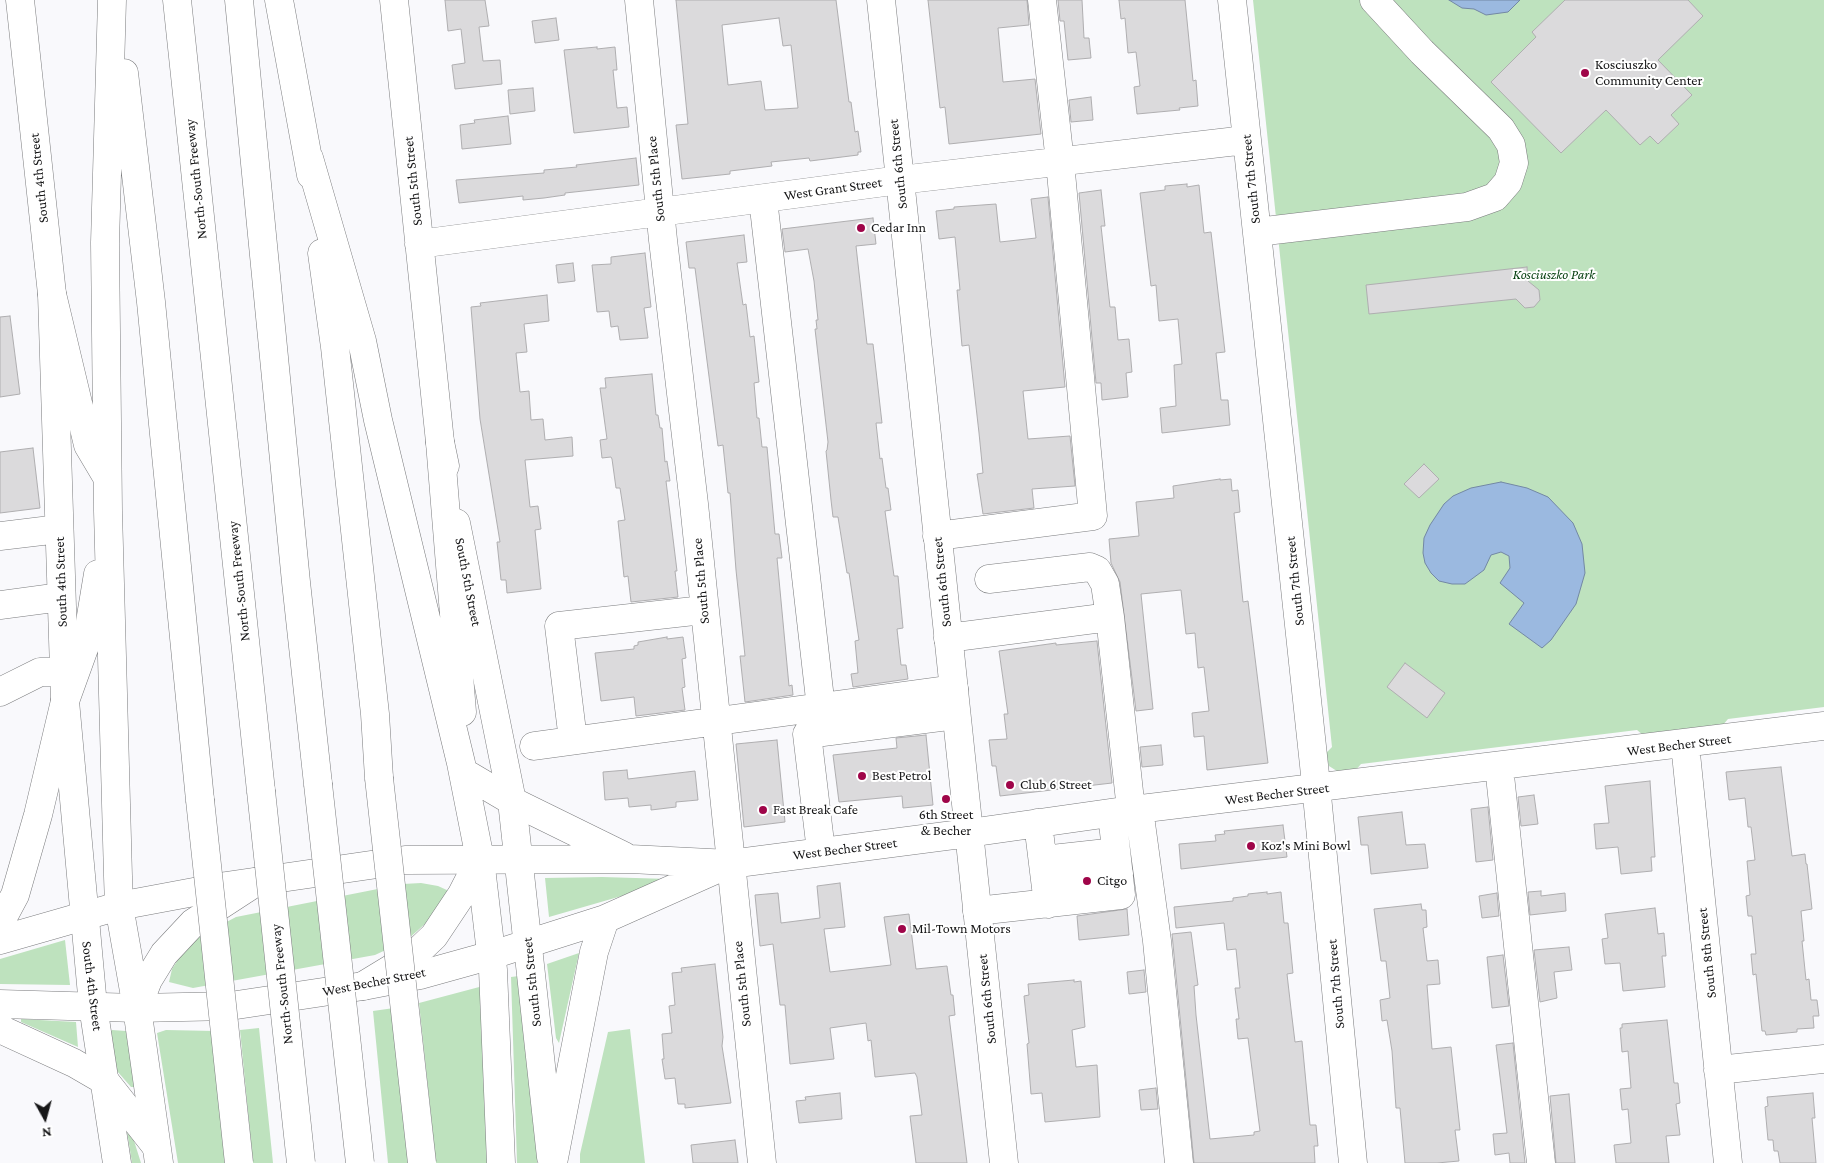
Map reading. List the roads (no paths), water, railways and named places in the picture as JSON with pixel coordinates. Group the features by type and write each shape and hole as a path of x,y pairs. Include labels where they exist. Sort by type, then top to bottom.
{"main road":[{"name":"South 4th Street","path":"20,0 52,294 65,701 83,915 93,1006 117,1163"},
{"path":"114,0 105,243 108,511 120,906 137,1008 157,1154"},
{"path":"114,0 151,302 200,800 239,1163"},
{"name":"North-South Freeway","path":"177,0 301,1163"},
{"path":"239,0 296,582 360,1163"},
{"path":"278,0 309,158 335,347 374,704 379,778 422,1163"},
{"name":"South 5th Street","path":"394,0 440,442 512,801 552,1163"},
{"name":"South 5th Place","path":"639,0 660,212 694,504 703,610 762,1163"},
{"name":"South 6th Street","path":"881,0 1004,1163"},
{"path":"937,536 1093,516 1060,162 1042,0"},
{"name":"South 7th Street","path":"1232,0 1317,789 1353,1163"},
{"path":"1257,232 1467,208 1495,197 1508,182 1514,163 1511,145 1501,129 1422,52 1374,0"},
{"name":"West Grant Street","path":"419,244 900,180 1246,140"},
{"path":"309,158 362,341 378,420 462,768 480,859 492,955 501,1163"},
{"path":"763,199 821,708"},
{"path":"52,294 88,445 108,478"},
{"path":"440,442 462,704 462,768"},
{"path":"0,923 15,895 38,815 65,701 87,640 108,511"},
{"path":"0,536 59,529"},
{"path":"989,579 1090,567 1097,570 1105,584 1110,617 1127,811 1157,942 1179,1163"},
{"path":"0,605 61,598"},
{"path":"572,740 559,626 703,610"},
{"path":"948,638 1110,617"},
{"path":"0,692 40,672 64,672"},
{"path":"534,746 821,708 955,702"},
{"path":"821,852 807,734 955,702"},
{"name":"West Becher Street","path":"0,940 120,906 256,882 405,860 630,859 730,864 1127,811 1824,726"},
{"name":"South 8th Street","path":"1685,744 1728,1163"},
{"path":"1499,766 1541,1163"},
{"path":"462,768 512,801 630,859"},
{"path":"1046,882 1121,895 1118,863 1127,811"},
{"path":"1038,823 1046,882"},
{"path":"363,986 414,955 434,936 462,894 480,859"},
{"path":"977,910 1046,882 1118,863"},
{"name":"West Becher Street","path":"0,1004 137,1008 230,1006 363,986 420,975 605,920 730,864"},
{"path":"137,1008 148,980 164,954 193,922 256,882"},
{"path":"552,1163 594,952 605,920"},
{"path":"0,1029 74,1063 105,1081 157,1154"},
{"path":"1718,1070 1824,1059"}],"water":[{"path":"1449,0 1520,0 1508,12 1486,15 1474,9 1462,8"},
{"path":"1501,482 1527,488 1548,497 1573,523 1582,544 1585,573 1576,604 1551,640 1542,648 1509,624 1524,603 1500,583 1510,568 1509,556 1501,552 1491,555 1484,570 1465,584 1439,581 1425,563 1423,553 1424,538 1444,504 1453,496 1471,488"}],"place":[{"name":"Kosciuszko Community Center","path":"1585,73"},
{"name":"Cedar Inn","path":"861,228"},
{"name":"Best Petrol","path":"862,776"},
{"name":"Club 6 Street","path":"1010,785"},
{"name":"6th Street & Becher","path":"946,799"},
{"name":"Fast Break Cafe","path":"763,810"},
{"name":"Koz's Mini Bowl","path":"1251,846"},
{"name":"Citgo","path":"1087,881"},
{"name":"Mil-Town Motors","path":"902,929"}],"park label":[{"name":"Kosciuszko Park","path":"1554,275"}]}
